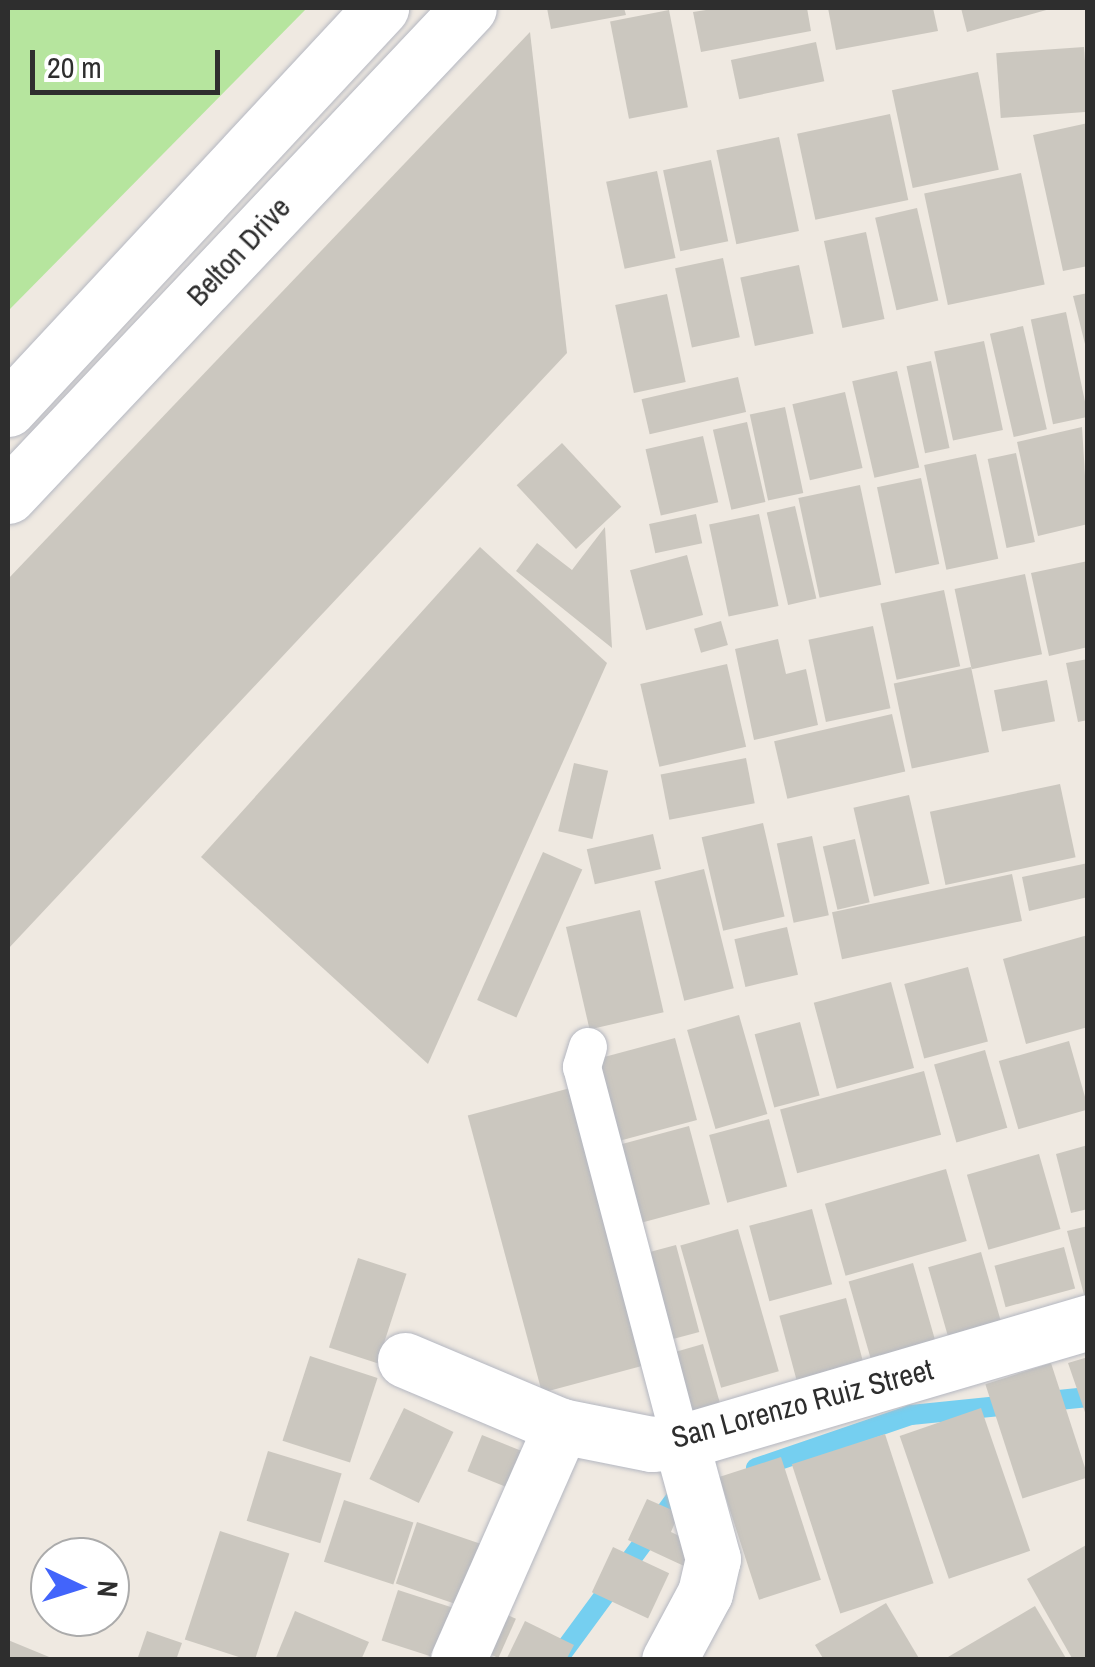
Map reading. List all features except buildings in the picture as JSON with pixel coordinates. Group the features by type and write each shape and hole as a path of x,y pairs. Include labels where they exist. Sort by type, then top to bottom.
{"street":[{"name":"Belton Drive","path":"8,496 469,8"},
{"name":"Belton Drive","path":"8,409 376,9"},
{"name":"San Lorenzo Ruiz Street","path":"405,1360 562,1426 606,1440 681,1442 1088,1322"},
{"path":"458,1660 562,1426"},
{"path":"668,1660 705,1593 713,1560 681,1442"}],"lane":[{"path":"588,1048 582,1068 681,1442"}],"green space":[{"path":"8,8 307,8 8,311"}],"waterway":[{"path":"756,1468 911,1415 1088,1397"},
{"path":"557,1660 678,1495 690,1490"}]}
